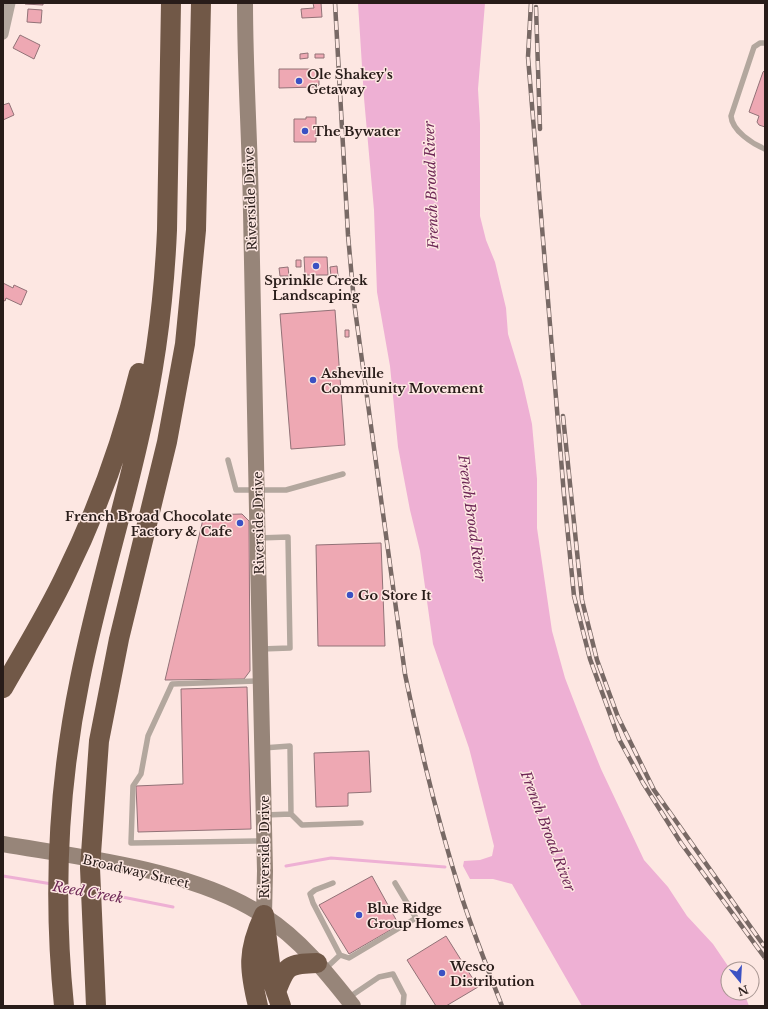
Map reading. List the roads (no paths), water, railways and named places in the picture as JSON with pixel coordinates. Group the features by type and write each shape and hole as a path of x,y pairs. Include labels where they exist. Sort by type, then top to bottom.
{"highway":[{"path":"64,1006 59,931 62,807 70,736 79,681 90,631 139,437 149,387 166,263 171,3"},
{"path":"98,1002 90,868 99,741 108,687 168,442 185,344 196,230 201,3"},
{"path":"3,688 65,576 115,460 143,355 153,295 163,196 168,184"},
{"path":"264,915 272,980 278,999"},
{"path":"258,1006 252,979 251,955 254,937 264,915"},
{"path":"278,999 283,973 290,966 297,964 320,967"}],"main road":[{"name":"Riverside Drive","path":"245,3 245,68 251,209 258,491 264,815 264,915 301,946 350,1002"},
{"name":"Broadway Street","path":"3,844 65,854 178,878 231,898 264,915"}],"street":[{"path":"3,34 10,3"}],"lane":[{"path":"765,43 760,43 754,47 731,116 733,123 745,137 765,149"},
{"path":"228,460 236,490 286,490 343,474"},
{"path":"258,538 288,537 290,648 260,649"},
{"path":"261,680 172,684 148,736 141,774 133,786 131,843 264,842"},
{"path":"263,748 290,746 291,814 302,825 361,823"},
{"path":"264,815 291,814"},
{"path":"333,883 315,890 310,894 313,903 340,955 349,958 416,918 396,883"},
{"path":"320,967 340,955"},
{"path":"350,1002 379,977 393,974 404,995 403,1006"}],"water":[{"name":"French Broad River","path":"358,3 485,3 478,89 480,124 480,216 486,240 495,262 506,308 508,334 522,380 532,424 537,479 537,528 552,631 565,678 580,717 601,769 644,860 668,887 687,916 713,944 725,961 720,961 720,1001 747,1001 749,1006 582,1006 512,884 493,879 470,879 463,866 464,861 480,860 492,856 494,846 469,748 433,644 420,551 410,510 398,447 390,366 377,292 374,210 364,98"}],"waterway":[{"name":"Reed Creek","path":"286,866 331,858 445,867"},
{"name":"Reed Creek","path":"3,876 52,884"},
{"name":"Reed Creek","path":"66,887 84,890"},
{"name":"Reed Creek","path":"97,892 173,907"}],"railway":[{"path":"335,3 348,235 354,302 405,674 430,787 462,898 502,1006"},
{"path":"531,3 528,57 564,495 574,596 590,659 619,739 643,783 681,843 765,958"},
{"path":"536,7 540,129"},
{"path":"563,416 582,600 597,660 618,717 654,790 764,946"}],"place":[{"name":"Ole Shakey's Getaway","path":"299,81"},
{"name":"The Bywater","path":"305,131"},
{"name":"Sprinkle Creek Landscaping","path":"316,266"},
{"name":"Asheville Community Movement","path":"313,380"},
{"name":"French Broad Chocolate Factory & Cafe","path":"240,523"},
{"name":"Go Store It","path":"350,595"},
{"name":"Blue Ridge Group Homes","path":"359,915"},
{"name":"Wesco Distribution","path":"442,973"}]}
